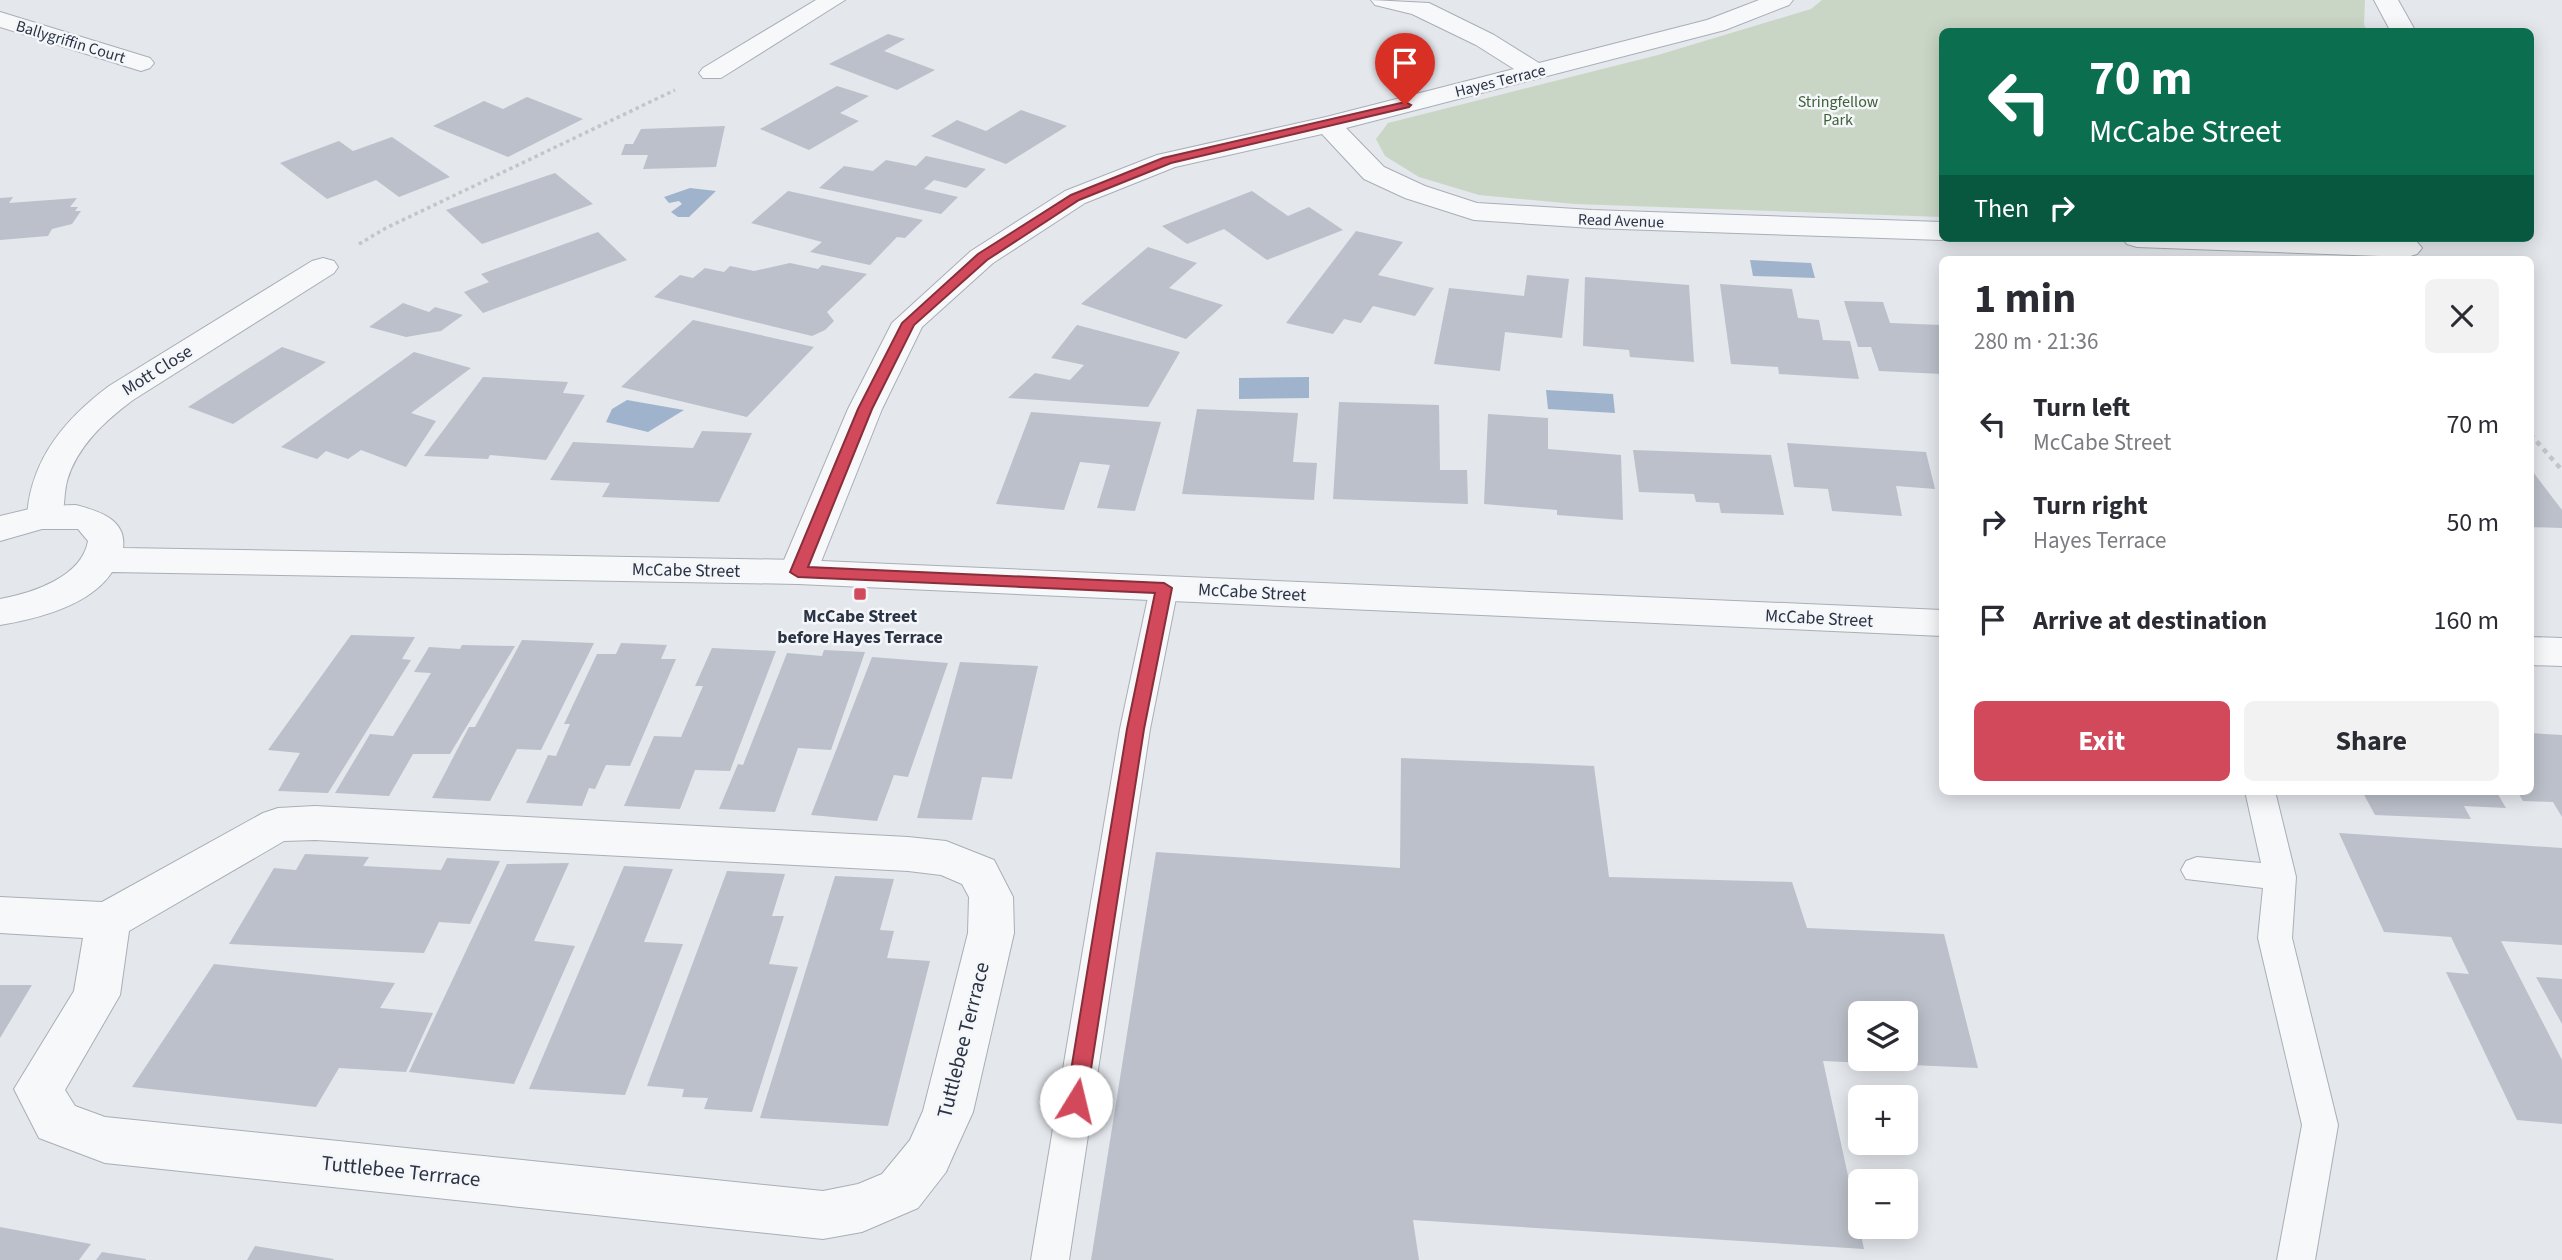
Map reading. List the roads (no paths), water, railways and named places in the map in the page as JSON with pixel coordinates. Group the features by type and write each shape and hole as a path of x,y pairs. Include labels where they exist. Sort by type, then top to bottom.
{"street":[{"path":"712,73 833,0"},
{"path":"1382,0 1420,8 1485,40 1535,71"},
{"name":"Hayes Terrace","path":"798,572 865,409 908,323 982,257 1075,197 1167,161 1328,125 1716,25 1782,0"},
{"path":"2386,0 2402,28"},
{"name":"Ballygriffin Court","path":"0,19 141,63"},
{"name":"Read Avenue","path":"1328,125 1374,173 1415,192 1474,211 1592,219 1939,231"},
{"path":"2245,242 2407,248"},
{"name":"Mott Close","path":"45,516 44,492 55,465 91,415 121,393 323,267"},
{"path":"0,530 45,516 70,516 90,521 103,530 106,544 100,560 87,576 67,590 42,602 0,612"},
{"name":"McCabe Street","path":"100,560 798,572 1939,624"},
{"path":"2534,651 2562,652"},
{"name":"Tuttlebee Terrrace","path":"315,823 946,858 978,872 991,897 990,933 951,1099 928,1156 900,1191 862,1208 823,1215 105,1140 57,1122 39,1089 97,995 108,921 267,830 278,825 315,823"},
{"path":"0,915 108,921"}],"lane":[{"path":"1050,1260 1135,729 1164,588"},
{"path":"2261,795 2280,877 2274,938 2320,1125 2296,1260"},
{"path":"2197,870 2280,877"}],"water":[{"path":"690,188 716,191 689,217 678,217 671,212 682,204 679,201 669,203 664,197"},
{"path":"1750,260 1811,263 1815,278 1753,276"},
{"path":"1309,377 1309,398 1239,399 1239,378"},
{"path":"1546,390 1613,394 1615,413 1548,409"},
{"path":"627,400 684,410 648,432 606,422 612,409"}],"place":[{"name":"McCabe Street before Hayes Terrace","path":"860,594"}],"park label":[{"name":"Stringfellow Park","path":"1838,110"}]}
